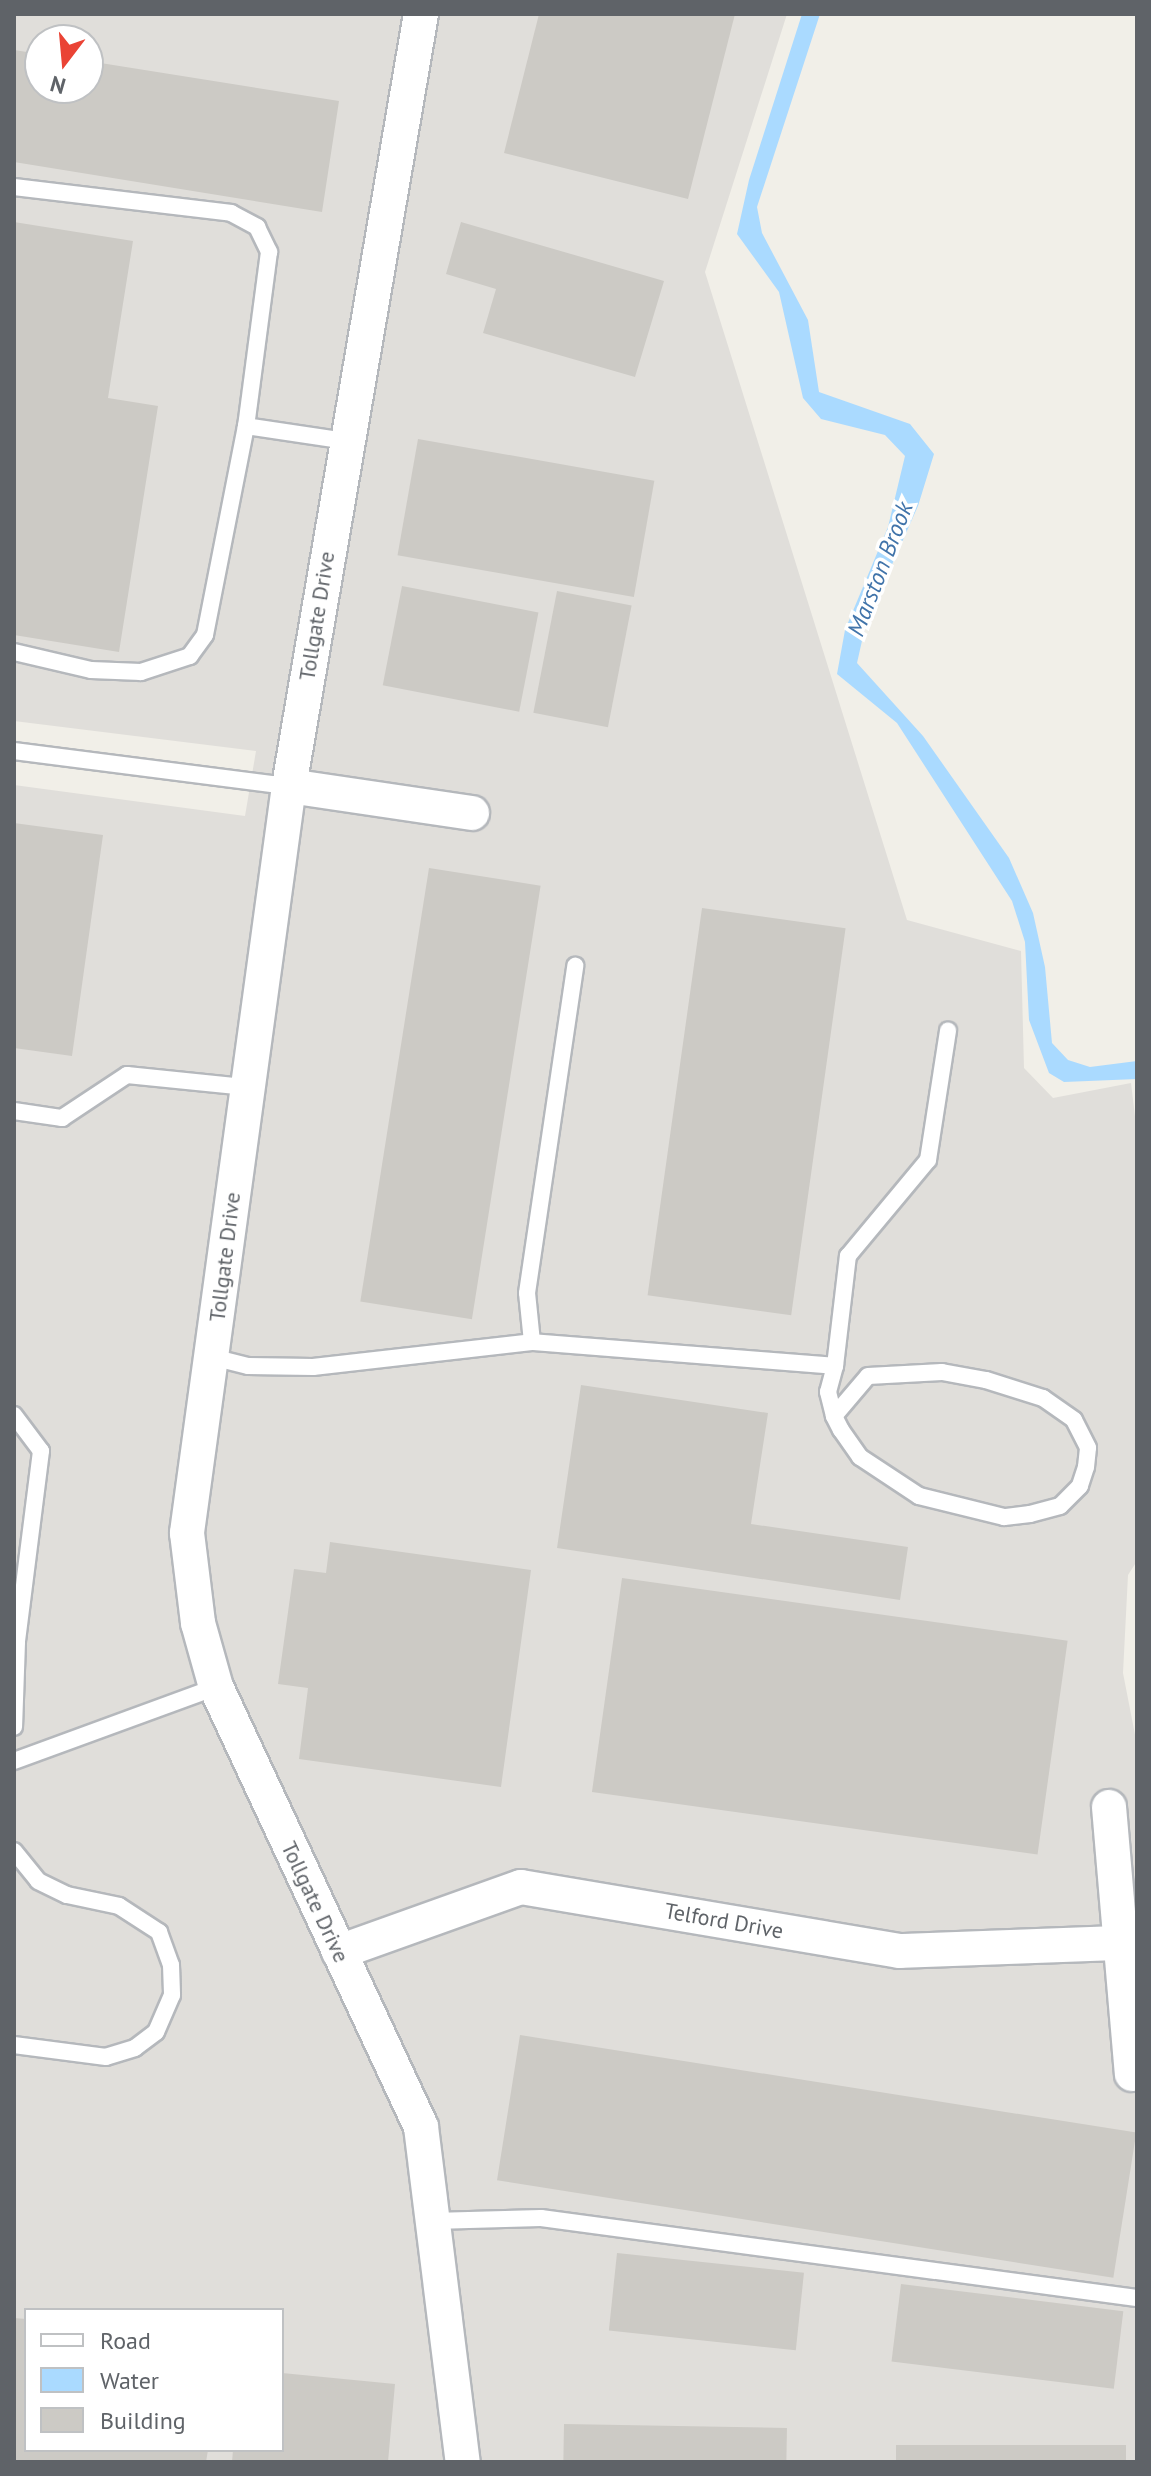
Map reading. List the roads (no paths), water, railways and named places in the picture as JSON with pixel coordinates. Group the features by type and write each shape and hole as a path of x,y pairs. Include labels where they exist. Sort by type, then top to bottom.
{"street":[{"name":"Tollgate Drive","path":"415,15 289,786 187,1533 198,1623 216,1687 421,2127 463,2462"},
{"path":"289,786 472,813"},
{"path":"1109,1807 1132,2074"},
{"name":"Telford Drive","path":"339,1952 521,1887 900,1951 1121,1943"}],"lane":[{"path":"14,187 231,213 257,227 269,252 246,426 205,635 190,656 141,672 91,670 14,652"},
{"path":"246,426 346,441"},
{"path":"14,751 289,786"},
{"path":"532,1342 527,1293 575,966"},
{"path":"834,1416 868,1376 942,1372 986,1380 1043,1398 1074,1420 1088,1448 1086,1467 1080,1486 1060,1506 1004,1517 960,1508 889,1480 860,1457 834,1416 828,1392 835,1366 848,1256 928,1160 948,1031"},
{"path":"14,1111 62,1118 127,1075 246,1087"},
{"path":"212,1357 248,1366 313,1367 532,1342 835,1366"},
{"path":"14,1415 41,1451 17,1642 14,1727"},
{"path":"14,1761 216,1687"},
{"path":"14,1851 38,1881 67,1895 119,1906 159,1932 171,1965 172,1995 156,2032 135,2048 106,2057 14,2045"},
{"path":"433,2221 541,2218 1137,2298"}],"water":[{"name":"Marston Brook","path":"802,14 820,14 757,207 762,233 808,320 819,392 910,424 934,454 918,506 866,623 857,663 923,736 1009,858 1033,913 1045,967 1052,1043 1068,1060 1090,1067 1137,1061 1137,1079 1064,1082 1049,1073 1029,1020 1025,942 1012,901 897,723 837,674 845,630 888,527 905,456 885,435 821,419 803,398 779,292 737,234 749,180"}]}
